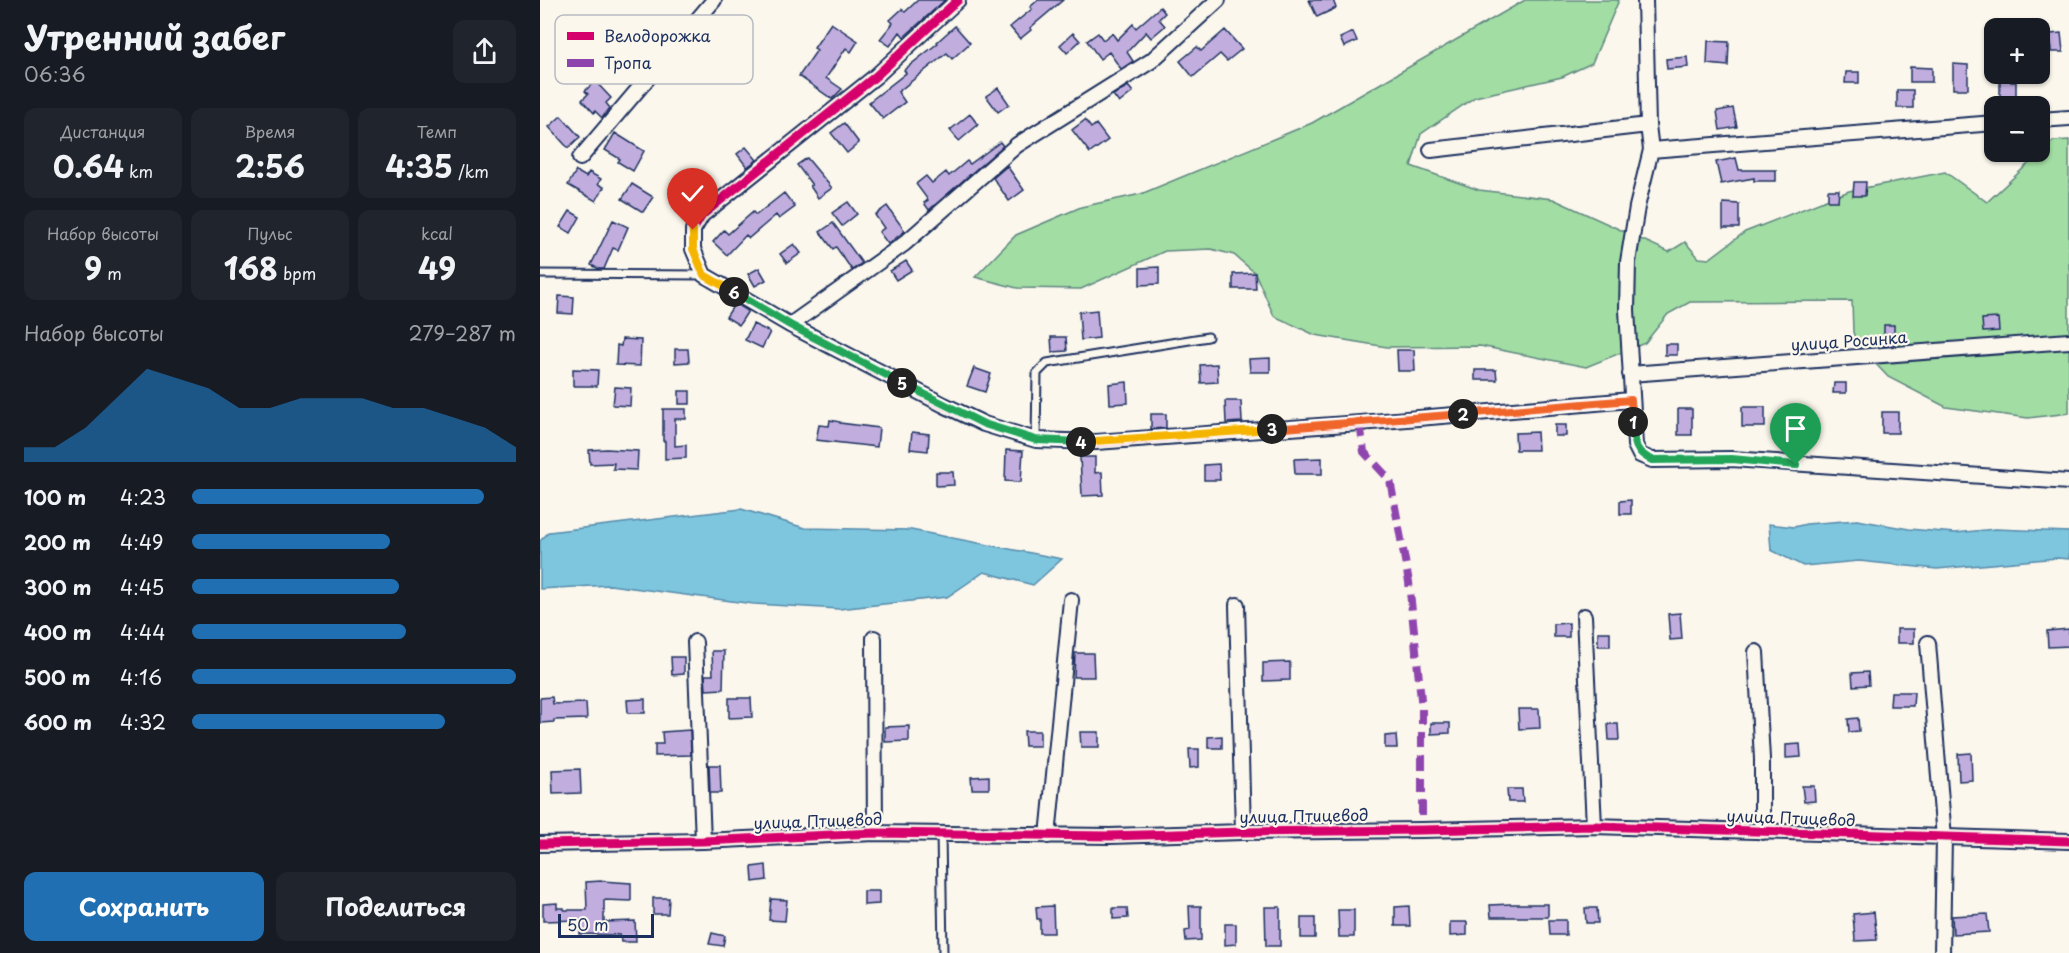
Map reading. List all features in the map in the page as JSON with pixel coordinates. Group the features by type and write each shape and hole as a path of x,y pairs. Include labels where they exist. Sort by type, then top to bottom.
{"street":[{"path":"701,15 714,0"},
{"path":"958,0 876,76 702,215 693,230 693,249 704,275 790,325 944,405 984,424 1036,440 1108,441 1631,400"},
{"path":"790,325 904,244 1017,145 1151,61 1218,0"},
{"path":"1645,0 1648,124 1651,150 1637,207 1628,262 1627,310 1635,445 1640,455 1652,460 1732,459 2069,482"},
{"path":"580,158 643,84"},
{"path":"2050,119 2069,118"},
{"path":"1431,150 1648,124"},
{"path":"1651,150 1984,124"},
{"name":"улица Росинка","path":"1630,374 2069,341"},
{"path":"1048,836 1071,600"},
{"path":"1237,605 1243,832"},
{"path":"1584,616 1594,826"},
{"path":"874,638 875,833"},
{"path":"694,642 703,841"},
{"path":"1928,643 1944,838 1942,953"},
{"path":"1756,652 1762,759 1762,832"},
{"name":"улица Птицевод","path":"540,844 703,841 875,833 1110,836 1594,826 2069,841"}],"lane":[{"path":"540,274 704,275"},
{"path":"1036,440 1037,373 1047,363 1208,337"},
{"path":"941,833 943,953"}],"green space":[{"path":"1525,0 1619,0 1592,63 1562,77 1475,97 1421,134 1411,166 1479,190 1553,199 1669,252 1685,242 1699,258 1709,259 1745,232 1849,191 1945,172 1987,202 2030,162 2050,162 2050,144 2053,141 2069,140 2069,413 2028,418 1946,407 1888,377 1857,344 1853,332 1852,301 1690,302 1668,314 1645,343 1586,367 1480,346 1387,347 1315,335 1274,316 1255,273 1234,255 1211,249 1165,251 1081,289 1017,288 975,277 1016,235 1081,207 1141,194 1312,123"}],"water":[{"path":"741,509 805,528 911,530 1062,559 1033,585 984,572 947,597 839,609 754,604 610,585 540,589 540,541 549,532"},
{"path":"1857,520 1909,529 1955,533 1995,529 2069,532 2069,559 2057,558 1937,569 1859,561 1803,566 1771,550 1769,524 1794,527"}],"building":[{"path":"918,0 945,0 904,37 900,32 890,46 880,39 893,23 890,20 902,9 905,12"},
{"path":"1038,0 1063,0 1020,39 1010,27 1032,9 1030,7"},
{"path":"1309,0 1333,0 1336,8 1317,17"},
{"path":"1160,7 1165,13 1159,19 1165,26 1151,38 1146,32 1127,52 1133,61 1121,69 1109,52 1100,59 1087,41 1098,33 1103,40 1112,33 1117,40 1133,24 1136,28"},
{"path":"831,23 858,41 851,52 846,48 826,78 842,89 832,99 799,76 817,50 814,48"},
{"path":"955,26 970,43 952,59 947,53 898,92 905,102 883,119 869,102 906,73 904,70"},
{"path":"1225,30 1242,49 1227,61 1220,54 1193,77 1180,61 1197,47 1201,51"},
{"path":"1353,32 1357,41 1344,47 1340,38"},
{"path":"1073,33 1080,41 1067,53 1060,45"},
{"path":"2061,33 2063,52 2051,52 2050,34"},
{"path":"1708,41 1729,42 1728,66 1707,64"},
{"path":"1687,57 1688,67 1667,69 1666,59"},
{"path":"1953,64 1968,65 1968,89 1953,89"},
{"path":"1910,67 1932,68 1932,82 1910,82"},
{"path":"1846,72 1859,72 1859,83 1845,83"},
{"path":"592,84 598,84 611,98 606,103 610,108 602,118 582,100 588,94 585,91"},
{"path":"2000,84 2016,84 2016,96 2000,96"},
{"path":"1128,86 1133,92 1119,103 1113,95"},
{"path":"998,88 1009,104 998,112 986,96"},
{"path":"1897,90 1913,90 1913,108 1897,108"},
{"path":"1733,108 1737,127 1720,130 1717,111"},
{"path":"970,114 978,125 959,141 950,130"},
{"path":"561,116 580,137 568,148 549,127"},
{"path":"1085,120 1091,128 1096,124 1108,140 1090,153 1072,130"},
{"path":"844,123 859,143 847,153 831,133"},
{"path":"615,133 644,151 633,171 618,162 620,159 605,150"},
{"path":"1000,142 1003,146 929,210 924,203 928,200 916,184 926,176 932,183 946,172 949,176 967,161 970,164"},
{"path":"746,147 757,160 747,167 737,154"},
{"path":"807,158 832,188 818,198 810,186 812,185 797,165"},
{"path":"1736,158 1739,170 1776,170 1776,181 1754,181 1754,178 1721,184 1716,162"},
{"path":"1007,166 1024,190 1009,201 993,178"},
{"path":"576,171 586,177 589,172 601,179 598,184 604,187 596,201 568,185"},
{"path":"1854,182 1866,182 1865,196 1853,196"},
{"path":"632,184 653,197 643,212 622,199"},
{"path":"1828,190 1839,190 1838,201 1828,201"},
{"path":"784,193 795,207 779,219 776,215 749,238 746,235 727,255 713,242 724,230 728,234 753,212 756,215"},
{"path":"848,202 857,214 842,226 832,213"},
{"path":"1723,203 1739,204 1739,228 1723,228"},
{"path":"887,206 905,231 888,244 879,232 884,228 875,215"},
{"path":"570,211 580,217 571,233 560,227"},
{"path":"613,220 628,227 618,250 613,248 604,269 599,269 591,265"},
{"path":"833,223 862,263 852,270 836,247 833,249 820,232"},
{"path":"794,244 801,253 787,263 780,254"},
{"path":"906,261 912,270 896,280 890,271"},
{"path":"1159,267 1159,284 1140,285 1140,268"},
{"path":"759,268 766,280 755,286 748,274"},
{"path":"1255,273 1256,289 1233,289 1233,274"},
{"path":"559,296 574,297 573,314 558,313"},
{"path":"735,303 748,311 739,325 726,317"},
{"path":"1097,310 1099,338 1081,340 1079,312"},
{"path":"1998,318 1999,331 1983,332 1982,319"},
{"path":"753,324 770,332 762,348 745,340"},
{"path":"1884,325 1894,325 1894,345 1884,346"},
{"path":"1051,337 1066,337 1067,351 1052,352"},
{"path":"622,339 641,340 640,366 616,365 617,345 621,346"},
{"path":"1665,344 1677,344 1677,355 1665,355"},
{"path":"675,349 688,349 689,362 675,363"},
{"path":"1397,350 1414,350 1415,371 1398,371"},
{"path":"1270,358 1270,372 1250,372 1249,359"},
{"path":"1217,364 1218,382 1201,383 1200,365"},
{"path":"974,368 991,374 985,392 967,386"},
{"path":"573,369 598,370 597,386 573,386"},
{"path":"1475,370 1496,370 1497,380 1475,380"},
{"path":"1127,382 1128,403 1110,404 1109,384"},
{"path":"1834,383 1846,383 1846,393 1833,393"},
{"path":"615,387 631,388 630,406 613,405"},
{"path":"679,391 690,391 690,404 679,404"},
{"path":"1225,401 1241,401 1242,422 1226,423"},
{"path":"1742,407 1765,407 1765,427 1742,427"},
{"path":"663,409 686,409 686,419 675,419 675,446 686,445 686,458 665,459"},
{"path":"1678,409 1692,409 1692,435 1678,435"},
{"path":"1882,412 1898,412 1898,433 1882,433"},
{"path":"1151,414 1166,414 1166,428 1151,429"},
{"path":"830,420 879,428 877,447 816,440 819,425 829,426"},
{"path":"1555,425 1566,425 1566,436 1555,436"},
{"path":"912,432 929,434 928,451 910,449"},
{"path":"1537,432 1538,450 1516,450 1515,433"},
{"path":"589,450 638,451 637,470 613,469 614,463 590,464"},
{"path":"1006,450 1023,451 1021,482 1005,481"},
{"path":"1080,457 1095,457 1095,473 1102,472 1103,495 1082,496"},
{"path":"1322,458 1322,474 1295,474 1294,459"},
{"path":"1219,464 1220,480 1204,480 1204,465"},
{"path":"936,472 953,472 954,485 936,486"},
{"path":"1631,500 1631,514 1620,514 1620,501"},
{"path":"1680,613 1682,639 1670,640 1668,614"},
{"path":"1569,623 1569,637 1554,637 1554,624"},
{"path":"1897,629 1914,629 1914,643 1897,643"},
{"path":"2069,629 2069,646 2048,647 2047,631"},
{"path":"1598,632 1610,632 1610,646 1598,646"},
{"path":"712,651 724,651 723,689 706,690 705,675 713,675"},
{"path":"1075,653 1093,653 1094,677 1074,677"},
{"path":"671,657 684,657 684,674 672,675"},
{"path":"1290,662 1290,680 1263,681 1263,663"},
{"path":"1868,672 1869,685 1853,686 1852,673"},
{"path":"1891,692 1914,692 1913,706 1890,706"},
{"path":"552,697 553,704 586,703 587,719 554,720 554,722 540,723 540,698"},
{"path":"729,698 751,698 752,717 729,718"},
{"path":"645,699 645,713 628,713 627,700"},
{"path":"1518,709 1539,709 1540,728 1519,729"},
{"path":"1858,718 1859,731 1849,732 1848,719"},
{"path":"1431,723 1450,723 1450,733 1431,734"},
{"path":"1608,724 1618,724 1619,740 1609,740"},
{"path":"909,726 909,741 885,742 885,727"},
{"path":"690,730 691,755 655,756 655,744 663,744 662,732"},
{"path":"1024,731 1040,731 1040,746 1025,746"},
{"path":"1080,732 1099,732 1099,747 1081,747"},
{"path":"1396,735 1397,748 1385,748 1385,736"},
{"path":"1222,736 1222,748 1208,748 1208,737"},
{"path":"1800,744 1801,757 1786,758 1786,745"},
{"path":"1189,749 1199,749 1199,767 1190,768"},
{"path":"1971,753 1972,780 1959,781 1958,754"},
{"path":"709,765 720,765 721,793 710,793"},
{"path":"580,769 581,793 553,794 552,770"},
{"path":"989,776 989,789 972,789 971,777"},
{"path":"1802,786 1814,786 1815,801 1804,802"},
{"path":"1507,789 1522,789 1523,802 1508,802"},
{"path":"766,865 767,880 753,882 752,867"},
{"path":"586,882 631,883 631,901 604,900 604,922 635,921 636,942 621,942 620,935 580,934 580,920 543,921 543,904 557,903 557,908 564,908 564,910 587,910"},
{"path":"864,891 879,891 879,904 864,905"},
{"path":"653,898 669,898 668,914 653,914"},
{"path":"771,899 787,900 785,921 769,920"},
{"path":"1548,904 1548,917 1491,917 1490,905"},
{"path":"1053,906 1054,933 1040,933 1040,919 1037,919 1036,907"},
{"path":"1189,906 1201,906 1201,940 1186,941 1185,931 1190,930"},
{"path":"1409,906 1410,926 1395,926 1395,907"},
{"path":"1265,907 1280,907 1280,946 1266,946"},
{"path":"1113,908 1127,908 1128,918 1113,919"},
{"path":"1585,908 1597,908 1598,923 1586,923"},
{"path":"1338,910 1354,910 1354,937 1339,937"},
{"path":"1874,912 1877,940 1855,941 1853,914"},
{"path":"1987,914 1989,932 1953,934 1952,916"},
{"path":"1301,918 1315,918 1315,938 1301,938"},
{"path":"1549,920 1566,920 1566,935 1550,935"},
{"path":"1450,922 1467,922 1467,935 1450,936"},
{"path":"1225,924 1236,924 1236,944 1225,945"},
{"path":"712,933 725,936 723,946 709,944"}],"marked path":[{"path":"1360,423 1364,452 1390,480 1409,582 1422,709 1422,830"}],"cycle path":[{"path":"958,0 876,76 702,215 693,230 693,249 704,275 790,325 944,405 984,424 1036,440 1096,442 1631,400"},
{"path":"540,844 703,841 875,833 1110,836 1594,826 2069,841"}],"route":[{"path":"693,230 693,249 704,275 790,325 944,405 984,424 1036,440 1096,442 1631,400 1635,445 1640,455 1652,460 1732,459 1796,465"}]}
